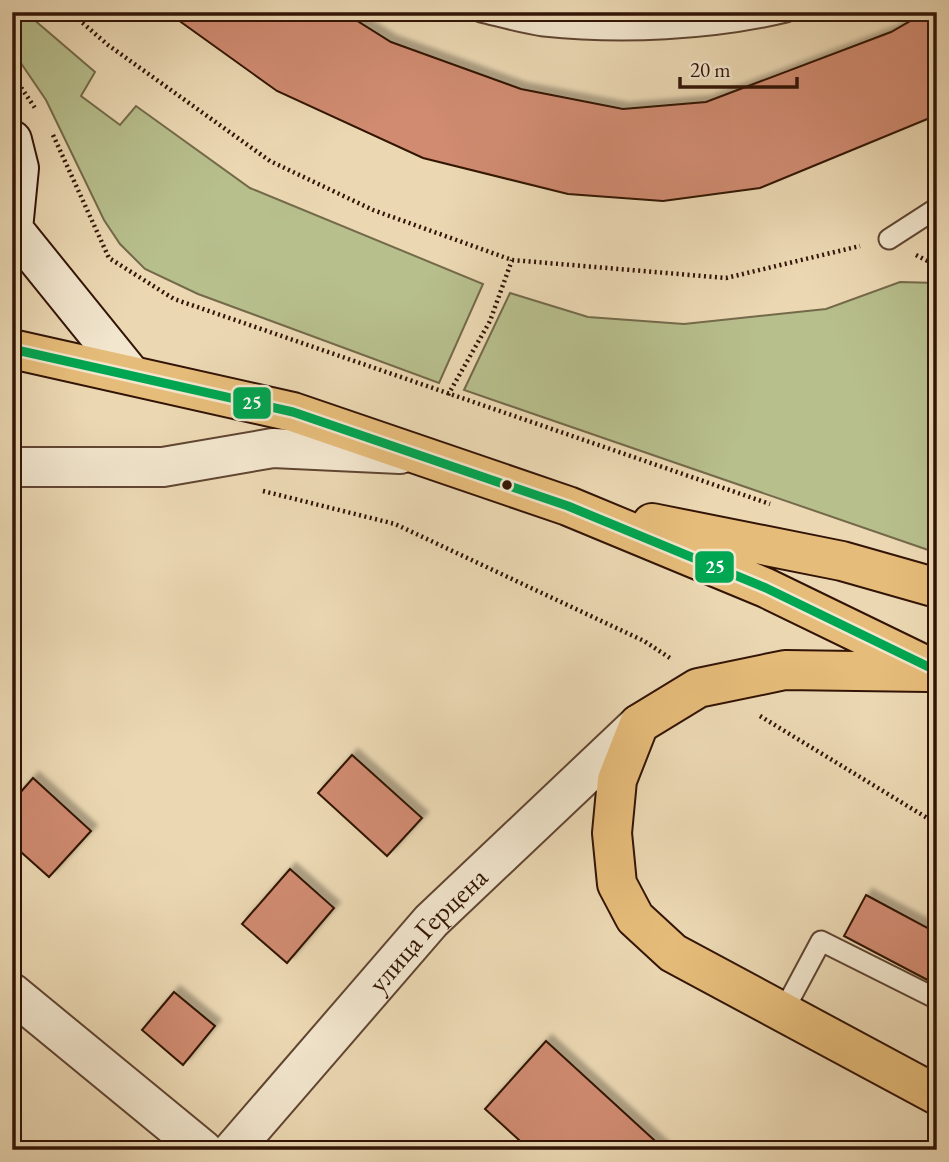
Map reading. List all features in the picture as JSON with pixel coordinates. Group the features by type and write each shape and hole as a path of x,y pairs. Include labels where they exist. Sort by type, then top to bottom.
{"main road":[{"path":"12,349 293,412 568,506 766,588 937,671"},
{"path":"568,506 842,561 937,588"},
{"path":"937,671 785,670 698,688 639,724 617,780 612,834 617,884 635,918 673,953 937,1095"}],"street":[{"path":"27,129 19,168 13,230 131,375"},
{"path":"12,467 163,467 273,448 421,455"},
{"name":"улица Герцена","path":"233,1150 431,921 639,724"},
{"path":"12,993 203,1150"}],"lane":[{"path":"481,12 544,26 638,28 737,24 786,12"},
{"path":"889,239 937,208"},
{"path":"783,1012 821,942 937,999"}],"path":[{"path":"70,12 108,45 270,162 373,210 512,260 726,278 889,239"},
{"path":"12,74 27,129"},
{"path":"48,128 109,258 174,299 778,506"},
{"path":"448,395 490,321 512,260"},
{"path":"253,489 395,524"}],"green space":[{"path":"12,12 25,12 95,72 81,96 120,125 136,106 250,188 483,284 439,383 198,294 145,269 120,244 104,220 46,100 12,50"},
{"path":"900,282 937,283 937,553 464,390 510,293 588,317 684,324 826,309"}],"building":[{"path":"167,12 343,12 391,42 521,89 623,109 706,102 891,32 926,12 937,12 937,115 760,188 663,201 568,194 423,158 277,91"},
{"path":"352,755 422,818 387,856 318,793"},
{"path":"33,778 91,831 49,877 12,844 12,802"},
{"path":"290,869 334,908 287,963 242,924"},
{"path":"866,895 937,933 937,985 844,936"},
{"path":"174,992 215,1026 183,1065 142,1030"},
{"path":"546,1041 665,1150 530,1150 485,1109"}],"transit line":[{"name":"25","path":"12,349 293,412 568,506 766,588 937,671"}]}
